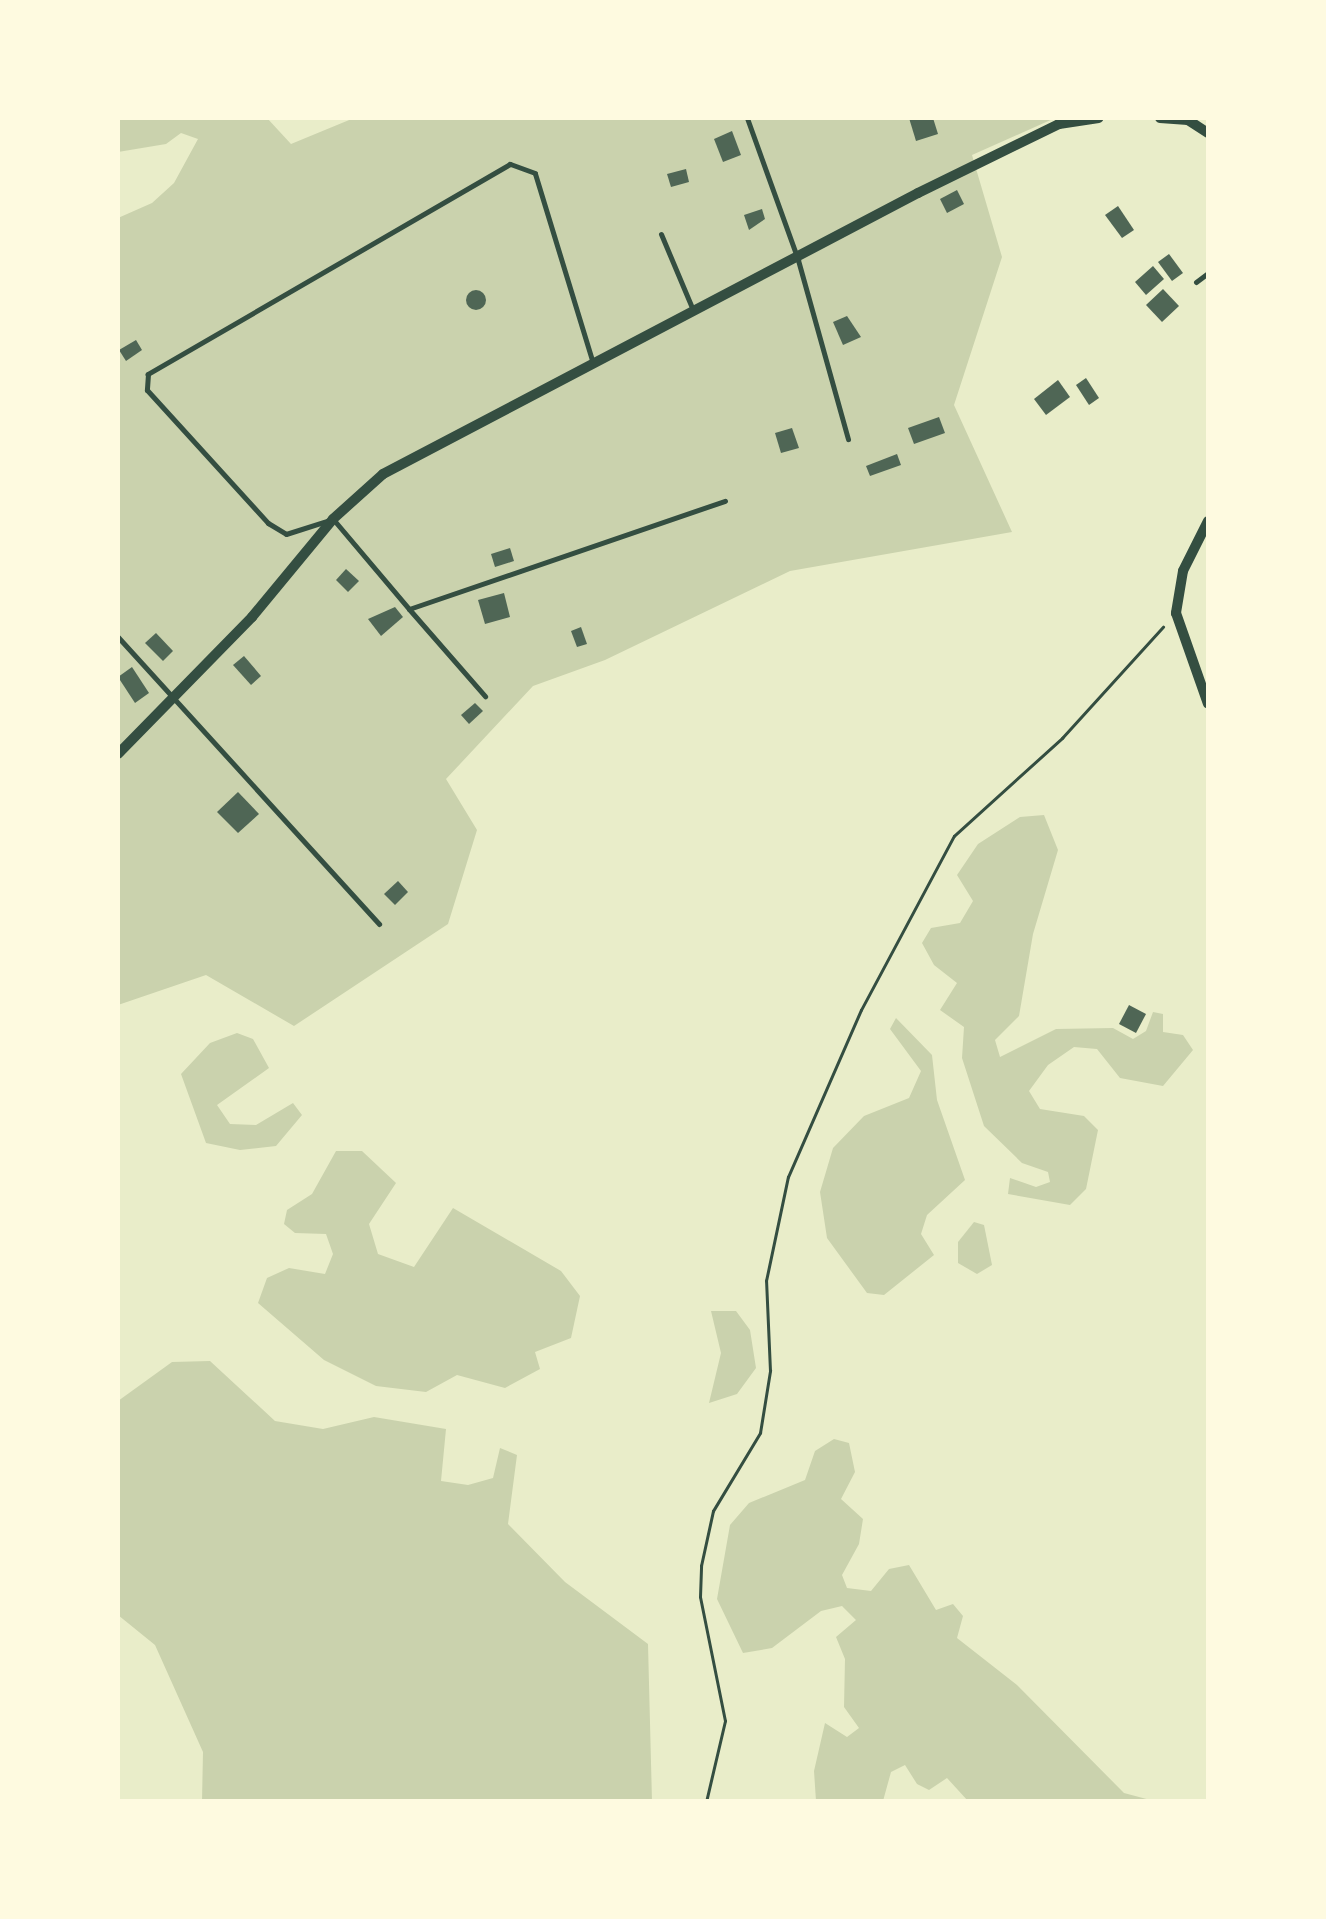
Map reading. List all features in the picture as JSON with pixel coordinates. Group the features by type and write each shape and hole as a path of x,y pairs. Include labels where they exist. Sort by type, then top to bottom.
{"street":[{"path":"118,754 252,618 333,519 383,474 592,360 798,260 1059,124 1099,118"},
{"path":"1160,118 1188,120 1208,133"},
{"path":"1208,520 1183,572 1176,613 1208,704"}],"lane":[{"path":"747,118 798,260 848,440"},
{"path":"485,696 333,519 286,534 268,523 147,390 148,374 510,164 535,173 592,360"},
{"path":"662,234 694,310"},
{"path":"1196,282 1208,273"},
{"path":"408,608 726,501"},
{"path":"118,637 379,924"}],"path":[{"path":"706,1802 725,1721 700,1597 701,1566 713,1510 760,1433 770,1371 766,1281 788,1178 862,1010 954,836 1062,738 1176,613"}],"green space":[{"path":"118,118 267,118 291,144 354,118 1055,118 972,155 1002,257 954,405 1012,532 790,571 605,660 533,686 446,779 477,830 448,924 294,1026 206,975 118,1005 118,218 152,203 174,183 198,139 181,133 166,144 118,152"},
{"path":"1044,815 1058,850 1033,934 1019,1016 995,1040 1000,1057 1056,1029 1113,1028 1133,1039 1146,1031 1153,1012 1163,1014 1163,1032 1183,1035 1193,1050 1163,1086 1120,1078 1097,1049 1074,1047 1048,1065 1029,1091 1040,1109 1084,1116 1098,1130 1086,1189 1070,1205 1008,1194 1010,1178 1036,1187 1050,1182 1048,1172 1022,1163 984,1126 962,1058 964,1027 940,1010 957,983 934,965 922,943 931,928 960,923 973,901 957,875 978,844 1020,817"},
{"path":"896,1018 932,1055 937,1100 965,1180 927,1215 921,1234 934,1255 884,1295 867,1293 827,1238 820,1192 833,1148 864,1116 909,1098 921,1071 890,1029"},
{"path":"237,1033 253,1039 269,1068 217,1105 230,1124 256,1125 293,1103 302,1115 276,1146 240,1150 206,1143 181,1074 210,1043"},
{"path":"336,1151 362,1151 396,1183 369,1224 378,1254 414,1267 453,1208 561,1271 580,1296 571,1338 535,1352 540,1369 505,1388 457,1375 426,1392 376,1386 324,1360 258,1303 267,1278 289,1268 325,1274 333,1254 326,1234 295,1233 284,1224 287,1210 312,1194"},
{"path":"974,1222 984,1225 992,1265 977,1274 958,1263 958,1242"},
{"path":"711,1311 736,1311 750,1330 756,1368 737,1394 709,1403 721,1353"},
{"path":"210,1361 275,1421 323,1429 374,1417 446,1429 441,1481 468,1485 493,1478 500,1448 517,1455 508,1524 565,1582 648,1644 652,1801 202,1801 203,1752 155,1645 118,1615 118,1401 172,1362"},
{"path":"834,1439 849,1443 855,1472 841,1499 863,1519 859,1544 842,1575 847,1588 871,1591 889,1569 909,1565 936,1610 953,1604 963,1616 957,1638 1017,1685 1124,1793 1154,1801 968,1801 947,1778 929,1790 917,1784 905,1765 891,1772 883,1801 816,1801 814,1771 825,1723 847,1737 859,1728 844,1707 845,1659 836,1637 856,1620 842,1606 821,1611 772,1648 743,1653 717,1599 730,1525 749,1503 805,1480 815,1451"}],"building":[{"path":"909,118 933,118 938,134 916,141"},
{"path":"732,131 741,155 723,162 714,139"},
{"path":"686,169 689,182 671,187 667,174"},
{"path":"957,190 964,204 947,213 940,199"},
{"path":"1118,206 1134,230 1122,238 1105,215"},
{"path":"762,209 765,219 749,230 744,215"},
{"path":"1169,254 1183,273 1172,281 1158,262"},
{"path":"1153,266 1164,279 1146,295 1135,282"},
{"path":"1163,289 1179,306 1162,322 1146,305"},
{"path":"476,290 486,300 476,310 466,300"},
{"path":"847,316 861,337 843,345 833,322"},
{"path":"136,340 142,350 126,361 119,350"},
{"path":"1086,378 1099,398 1089,405 1076,385"},
{"path":"1058,380 1070,397 1046,415 1034,399"},
{"path":"939,417 945,433 914,444 908,428"},
{"path":"792,428 799,448 781,453 775,433"},
{"path":"897,454 901,465 870,476 866,466"},
{"path":"510,548 514,561 495,567 491,554"},
{"path":"346,569 359,581 348,592 336,580"},
{"path":"504,593 510,617 485,624 478,600"},
{"path":"395,607 403,617 381,636 368,619"},
{"path":"581,627 587,644 577,647 571,631"},
{"path":"156,633 173,651 163,661 145,643"},
{"path":"244,656 261,676 251,685 233,665"},
{"path":"132,667 149,693 135,703 118,677"},
{"path":"475,703 483,711 469,724 461,715"},
{"path":"238,792 259,814 238,833 217,812"},
{"path":"398,881 408,892 395,905 384,894"},
{"path":"1129,1005 1146,1014 1136,1033 1119,1024"}]}
